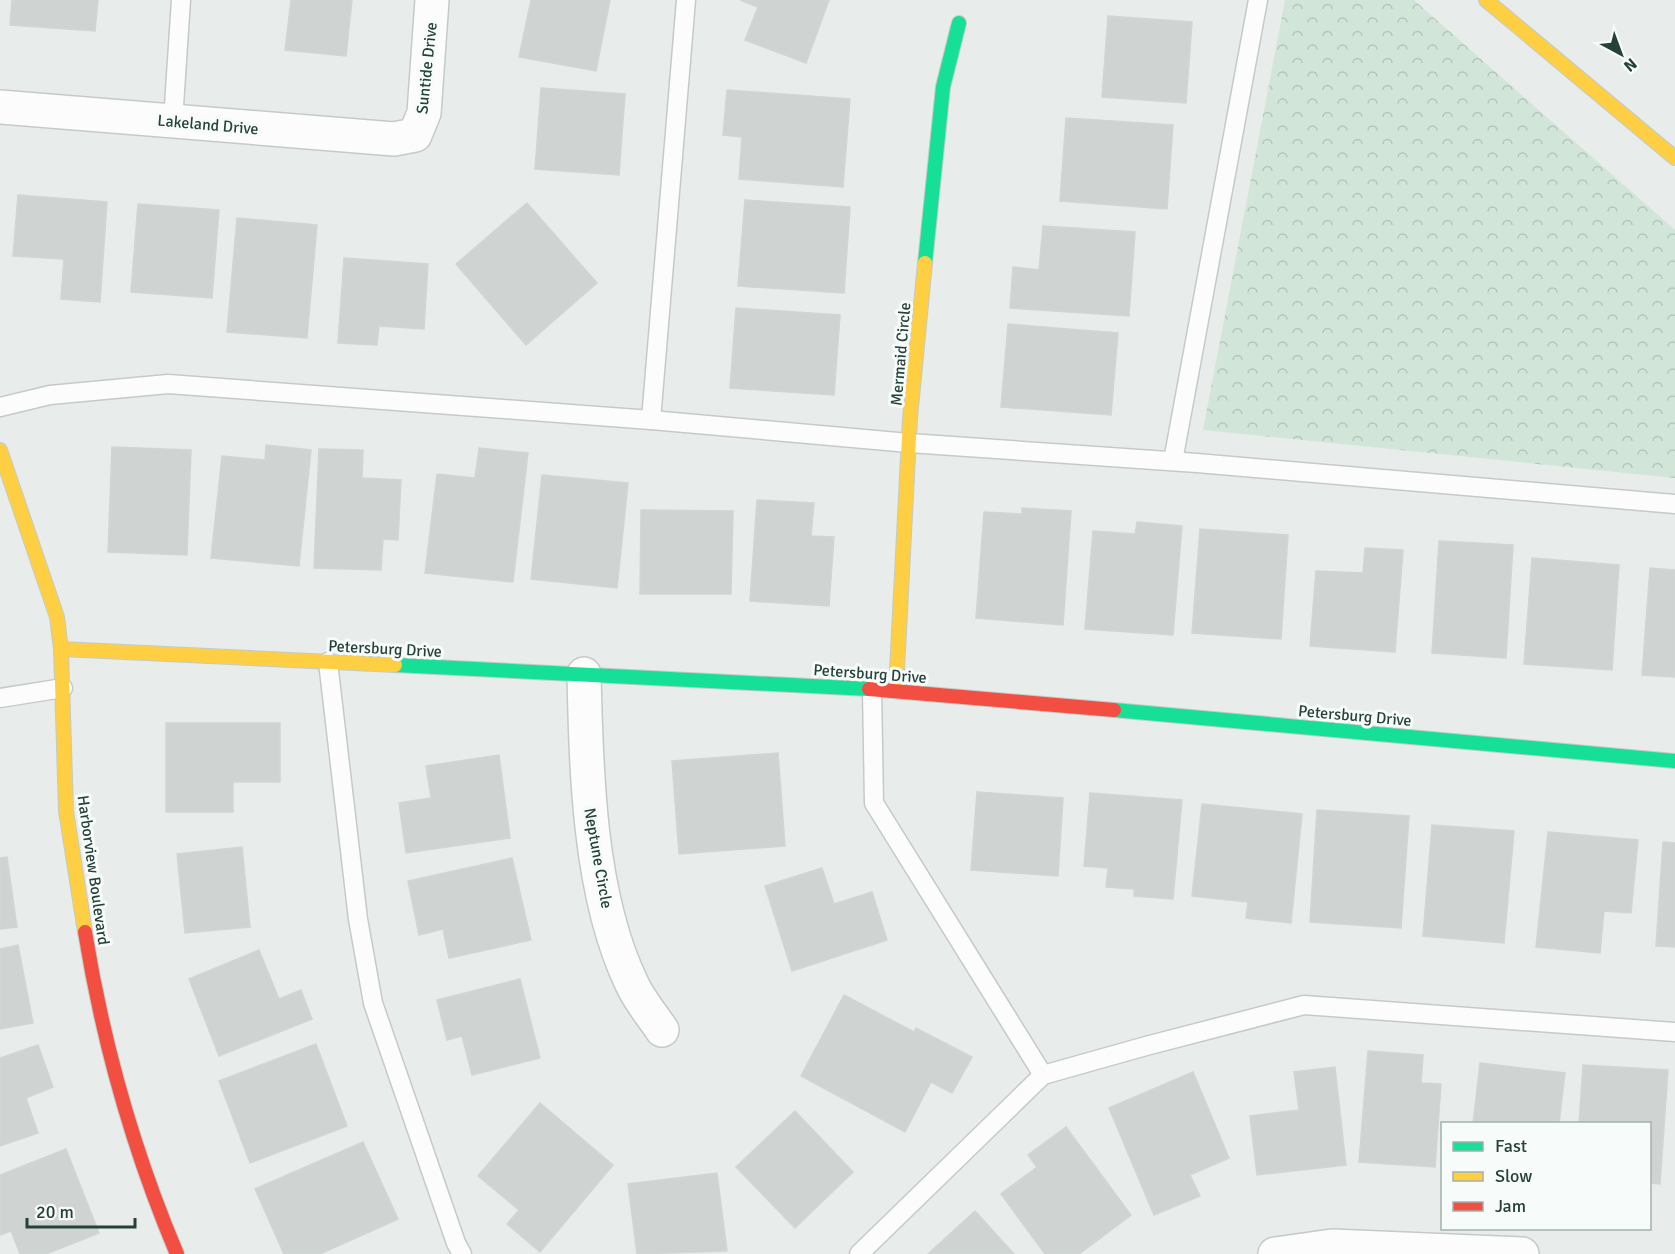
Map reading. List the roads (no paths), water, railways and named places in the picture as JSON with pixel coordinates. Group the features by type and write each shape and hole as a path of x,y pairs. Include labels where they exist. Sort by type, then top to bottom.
{"street":[{"name":"Suntide Drive","path":"415,135 423,113 432,0"},
{"path":"1485,0 1532,36 1675,158"},
{"name":"Mermaid Circle","path":"896,690 909,443 936,149 943,87 959,23"},
{"name":"Lakeland Drive","path":"0,107 394,140 415,135"},
{"name":"Harborview Boulevard","path":"0,450 57,617 63,688 66,811 94,985 123,1108 157,1207 177,1254"},
{"name":"Petersburg Drive","path":"61,649 896,690 1675,761"},
{"name":"Neptune Circle","path":"584,674 586,759 600,881 615,940 632,985 662,1030"},
{"path":"1275,1254 1332,1246 1522,1254"}],"lane":[{"path":"173,122 181,0"},
{"path":"651,420 686,0"},
{"path":"1173,461 1258,0"},
{"path":"0,407 50,395 168,384 651,420 909,443 1173,461 1675,504"},
{"path":"328,662 358,919 373,1004 456,1243 462,1254"},
{"path":"0,698 63,688"},
{"path":"872,690 874,803 1043,1075"},
{"path":"859,1254 1043,1075 1304,1005 1675,1032"}]}
